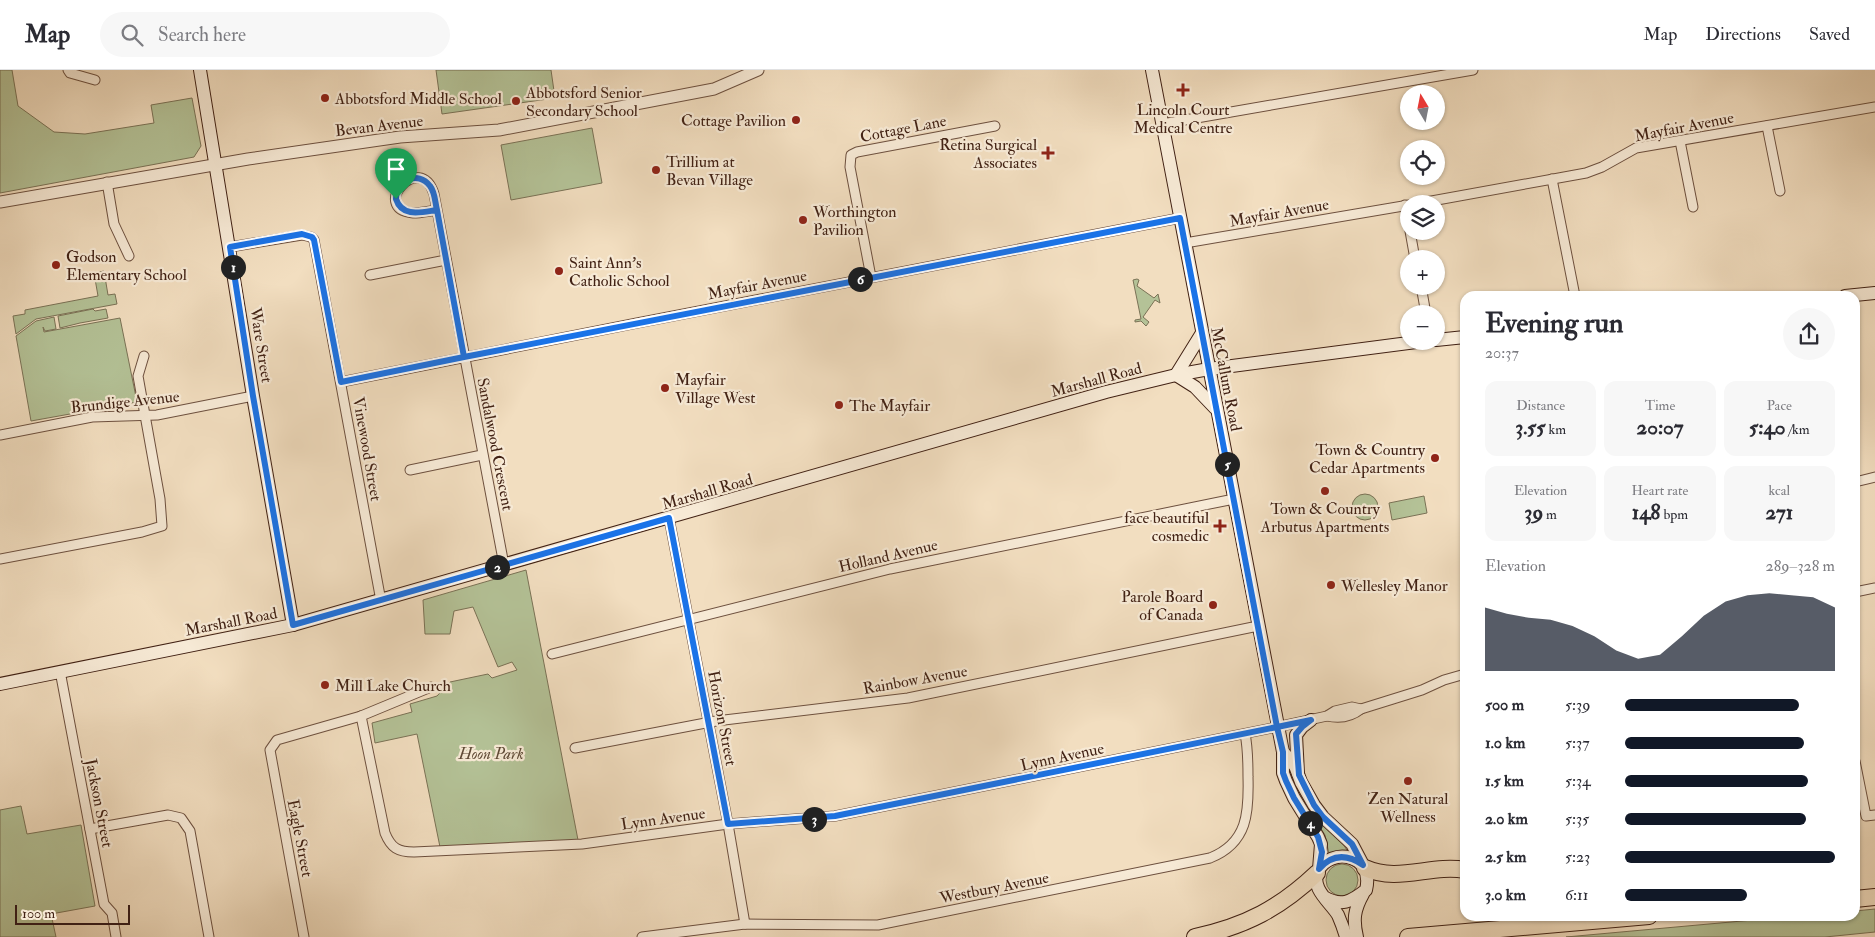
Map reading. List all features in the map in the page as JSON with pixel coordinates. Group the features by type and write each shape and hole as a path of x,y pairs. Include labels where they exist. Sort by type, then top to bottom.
{"highway":[{"path":"1364,866 1380,873 1393,875 1441,869 1460,870"},
{"path":"1195,937 1230,928 1262,915 1293,894 1318,871"},
{"path":"1860,898 1875,896"},
{"path":"1408,937 1592,921"}],"main road":[{"name":"Ware Street","path":"200,70 253,396 293,625"},
{"name":"McCallum Road","path":"1152,70 1283,752 1283,773 1294,798 1318,837 1322,852 1318,871"},
{"path":"1860,294 1875,293"},
{"path":"1202,333 1176,375 1216,408"},
{"path":"1445,339 1460,338"},
{"name":"Marshall Road","path":"0,684 293,625 1106,392 1176,375 1208,369 1400,344"},
{"path":"1299,775 1296,734 1311,720"},
{"name":"McCallum Road","path":"1283,752 1295,766 1314,805 1323,817 1352,844 1364,866"},
{"path":"1346,937 1347,922 1366,890 1368,877 1364,866 1352,858 1336,857 1324,864 1318,871 1317,884 1324,897 1347,922 1357,937"},
{"path":"1324,897 1336,903 1344,903 1352,901 1366,890"}],"street":[{"path":"68,70 70,73 95,80"},
{"name":"Bevan Avenue","path":"0,202 216,164 400,137 499,130 714,89 758,70"},
{"path":"1162,124 1472,70"},
{"name":"Mayfair Avenue","path":"1445,199 1594,171 1636,148 1875,107"},
{"name":"Cottage Lane","path":"871,277 850,167 851,154 995,126"},
{"path":"1767,126 1780,191"},
{"path":"1680,141 1692,207"},
{"name":"Sandalwood Crescent","path":"437,210 414,213 402,209 396,199 398,188 406,180 414,179 425,181 432,188 437,210 482,455 504,565"},
{"path":"1552,179 1574,291"},
{"path":"107,182 114,224 129,256"},
{"name":"Mayfair Avenue","path":"1185,243 1400,206"},
{"name":"Mayfair Avenue","path":"341,382 1180,218"},
{"name":"Vinewood Street","path":"230,247 302,234 312,237 314,240 381,601"},
{"path":"370,275 446,260"},
{"path":"0,560 142,532 162,526 160,499 138,376 144,356"},
{"name":"Brundige Avenue","path":"0,435 92,418 145,416 253,396"},
{"path":"410,470 482,455"},
{"path":"1860,481 1875,477"},
{"name":"Holland Avenue","path":"552,654 890,569 1234,499"},
{"name":"Horizon Street","path":"669,518 690,620 745,924"},
{"path":"1860,591 1875,588"},
{"name":"Rainbow Avenue","path":"575,748 709,722 908,698 1258,626"},
{"name":"Jackson Street","path":"60,671 104,904 112,913 116,937"},
{"name":"Lynn Avenue","path":"361,716 385,833 388,842 396,850 404,852 582,844 728,824 835,816 1327,716 1336,718 1354,715 1361,709 1422,690 1460,675"},
{"path":"361,716 431,688"},
{"name":"Eagle Street","path":"304,937 270,750 272,744 284,738 361,716"},
{"name":"Westbury Avenue","path":"642,937 745,924 878,925 1222,854 1239,836 1245,822 1249,801 1247,742 1245,734"},
{"path":"1860,786 1866,816 1875,815"},
{"path":"90,829 168,815 181,818 190,831 209,937"}],"green space":[{"path":"0,70 12,70 18,106 54,132 85,134 154,123 151,105 192,98 201,146 194,157 0,193"},
{"path":"436,70 551,70 555,98 442,114"},
{"path":"592,128 602,183 511,200 501,145"},
{"path":"104,271 108,295 115,294 117,304 36,319 16,334 13,316 25,314 25,310 98,296 94,273"},
{"path":"1133,280 1139,280 1137,286 1154,298 1158,294 1160,303 1155,300 1143,317 1149,322 1146,326 1141,321 1135,322 1135,320 1141,319"},
{"path":"93,309 95,311 106,309 108,318 60,328 58,316"},
{"path":"54,317 56,329 45,331 43,327 44,332 120,318 137,402 31,421 16,336 36,321"},
{"path":"1365,494 1374,498 1378,507 1374,516 1365,520 1356,516 1352,507 1356,498"},
{"path":"1424,496 1427,513 1392,520 1389,503"},
{"name":"Hoon Park","path":"526,570 578,840 440,847 417,734 375,743 372,723 412,712 410,704 437,696 450,682 488,674 492,678 517,670 512,662 498,667 473,607 454,611 450,634 425,634 423,600"},
{"path":"21,806 27,834 81,825 95,906 51,914 56,937 0,937 0,810"},
{"path":"1313,816 1342,842 1348,852 1329,854 1325,835"},
{"path":"1342,864 1353,869 1358,880 1353,891 1342,896 1331,891 1326,880 1331,869"},
{"path":"1875,909 1875,932 1825,937 1566,937 1742,921 1860,921 1860,910"}],"place":[{"name":"Lincoln Court Medical Centre","path":"1183,90"},
{"name":"Abbotsford Middle School","path":"325,98"},
{"name":"Abbotsford Senior Secondary School","path":"516,101"},
{"name":"Cottage Pavilion","path":"796,120"},
{"name":"Retina Surgical Associates","path":"1048,153"},
{"name":"Trillium at Bevan Village","path":"656,170"},
{"name":"Worthington Pavilion","path":"803,220"},
{"name":"Godson Elementary School","path":"56,265"},
{"name":"Saint Ann's Catholic School","path":"559,271"},
{"name":"Mayfair Village West","path":"665,388"},
{"name":"The Mayfair","path":"839,405"},
{"name":"Town & Country Cedar Apartments","path":"1435,458"},
{"name":"Town & Country Arbutus Apartments","path":"1325,491"},
{"name":"face beautiful cosmedic","path":"1220,526"},
{"name":"Wellesley Manor","path":"1331,585"},
{"name":"Parole Board of Canada","path":"1213,605"},
{"name":"Mill Lake Church","path":"325,685"},
{"name":"Zen Natural Wellness","path":"1408,781"}],"route":[{"path":"396,199 398,188 406,180 419,179 425,181 432,188 434,194 437,210 464,357 1180,218 1277,727 1311,720 1296,734 1301,782 1323,817 1352,844 1363,865 1352,858 1336,857 1329,860 1319,869 1322,852 1321,844 1286,781 1283,773 1283,752 1277,727 835,816 817,819 728,824 669,518 293,625 253,396 230,247 302,234 312,237 316,246 341,382 464,357 446,260 437,210 420,213 408,212 402,209 396,199"}]}
